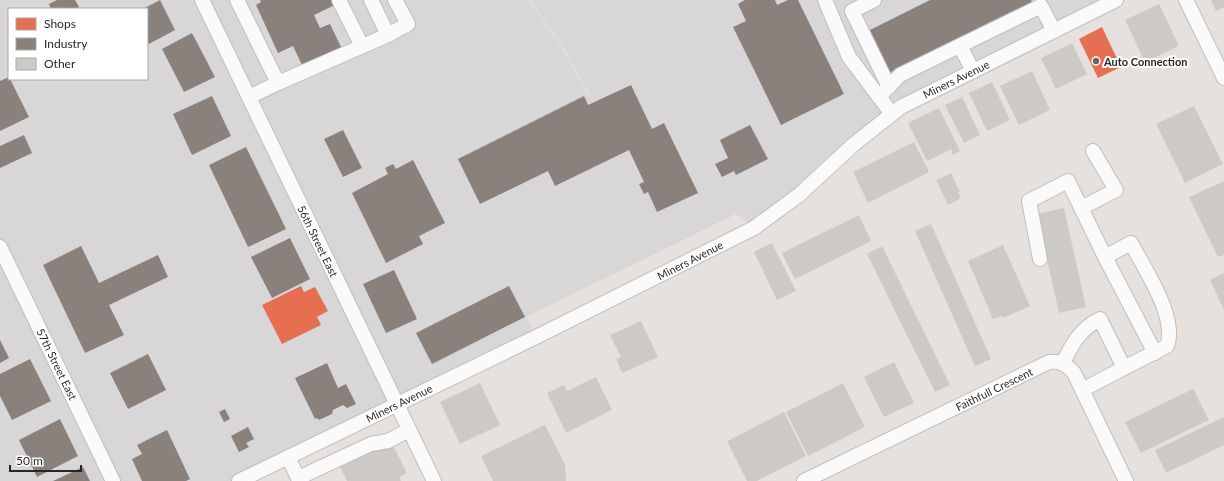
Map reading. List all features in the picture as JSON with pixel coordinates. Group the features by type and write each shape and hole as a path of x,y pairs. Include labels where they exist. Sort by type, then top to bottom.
{"street":[{"path":"237,0 278,83"},
{"path":"339,0 362,46"},
{"path":"371,0 388,35"},
{"path":"249,97 388,35 408,24 395,0"},
{"path":"825,0 849,57 884,92"},
{"path":"874,0 852,11 892,114"},
{"name":"Miners Avenue","path":"239,481 396,404 536,338 754,228 799,195 853,145 901,107 1116,0"},
{"path":"1186,0 1224,78"},
{"name":"56th Street East","path":"204,1 434,481"},
{"path":"884,92 900,75 960,46 1040,3 1054,31"},
{"path":"960,46 973,71"},
{"path":"1081,208 1116,190 1093,151"},
{"path":"1040,258 1029,201 1068,181 1155,353"},
{"path":"1082,390 1155,353 1167,346 1169,340 1169,327 1160,299 1131,243 1105,256"},
{"name":"57th Street East","path":"0,247 113,481"},
{"path":"1124,368 1100,319 1089,324 1078,337 1063,363 1074,373 1126,481"},
{"name":"Faithfull Crescent","path":"804,481 1049,362 1063,363"},
{"path":"288,457 298,478 371,444 388,441 409,430"}],"shaded area":[{"path":"0,0 1116,0 901,107 754,228 736,214 526,317 536,337 239,481 0,481"}],"building: Shops":[{"path":"1102,27 1121,67 1098,78 1079,39"},
{"path":"301,286 304,292 315,287 328,311 317,317 321,325 282,344 262,305"}],"building: Industry":[{"path":"57,0 75,0 79,7 51,8 49,4"},
{"path":"160,0 175,30 148,44 148,8 145,8"},
{"path":"260,0 332,0 335,5 314,15 320,28 330,24 342,49 303,67 293,46 278,53 256,5 261,2"},
{"path":"745,0 775,0 777,5 788,0 798,0 844,94 781,125 733,27 746,21 738,4"},
{"path":"930,0 1031,0 1032,2 887,74 866,32"},
{"path":"192,33 215,77 184,92 162,49"},
{"path":"8,77 8,80 10,80 29,117 0,131 0,81"},
{"path":"631,85 652,129 664,123 698,193 657,212 648,192 644,194 639,184 644,182 629,150 555,186 548,171 480,204 458,159 584,96 588,105"},
{"path":"212,96 231,136 192,155 173,114"},
{"path":"750,125 768,159 736,175 734,171 722,177 715,164 728,158 720,140"},
{"path":"343,130 362,168 343,177 324,139"},
{"path":"24,135 32,153 0,168 0,146"},
{"path":"246,147 286,229 248,247 209,165"},
{"path":"413,160 445,223 419,236 423,244 386,263 352,193 388,174 385,168 393,164 396,169"},
{"path":"290,238 310,279 272,298 251,257"},
{"path":"81,246 99,283 158,255 168,277 109,305 124,335 85,353 43,265"},
{"path":"394,270 417,319 386,333 363,284"},
{"path":"509,286 525,317 432,364 416,333"},
{"path":"0,340 9,358 0,363"},
{"path":"148,354 166,390 128,409 110,373"},
{"path":"30,359 51,401 12,420 0,396 0,374"},
{"path":"327,363 338,388 346,384 356,404 347,408 343,405 333,410 332,414 319,420 317,418 315,419 295,378"},
{"path":"225,409 230,419 224,422 219,412"},
{"path":"60,419 78,456 37,477 19,440"},
{"path":"248,427 254,439 246,443 249,447 239,452 231,436"},
{"path":"167,430 190,479 186,481 142,481 132,459 142,454 137,445"},
{"path":"83,467 90,481 53,481"}],"building: Other":[{"path":"1211,0 1224,0 1224,7 1216,11"},
{"path":"1159,4 1179,46 1145,62 1125,20"},
{"path":"1072,43 1087,74 1056,89 1041,58"},
{"path":"1032,71 1050,110 1019,125 1000,86"},
{"path":"992,82 1010,120 987,131 969,93"},
{"path":"962,97 980,135 964,143 945,105"},
{"path":"1194,106 1223,164 1185,183 1156,124"},
{"path":"939,108 960,151 953,155 951,149 927,161 908,123"},
{"path":"914,142 929,172 868,203 853,172"},
{"path":"951,173 960,192 958,192 961,198 948,205 936,180"},
{"path":"1224,181 1224,255 1218,257 1189,197"},
{"path":"1064,208 1086,307 1059,313 1037,214"},
{"path":"859,215 871,241 795,279 782,253"},
{"path":"931,224 991,359 975,366 915,231"},
{"path":"772,243 796,291 777,300 754,252"},
{"path":"1003,245 1030,306 1003,318 1002,316 993,319 968,261"},
{"path":"882,246 950,385 935,392 867,254"},
{"path":"1224,273 1224,310 1210,280"},
{"path":"641,321 658,357 622,373 616,359 621,357 610,335"},
{"path":"894,362 914,403 884,417 864,377"},
{"path":"596,377 612,410 566,433 547,393 564,385 567,391"},
{"path":"480,383 500,425 460,444 440,402"},
{"path":"843,383 865,427 808,456 786,412"},
{"path":"1193,389 1209,420 1141,453 1125,422"},
{"path":"784,412 806,456 757,481 747,481 727,441"},
{"path":"1224,417 1224,445 1166,473 1155,450"},
{"path":"545,425 565,465 566,481 493,481 481,456"},
{"path":"392,443 407,473 399,477 401,481 347,481 338,463"}],"railway":[{"path":"529,0 562,46 589,96"}],"place":[{"name":"Auto Connection","path":"1096,61"}]}
